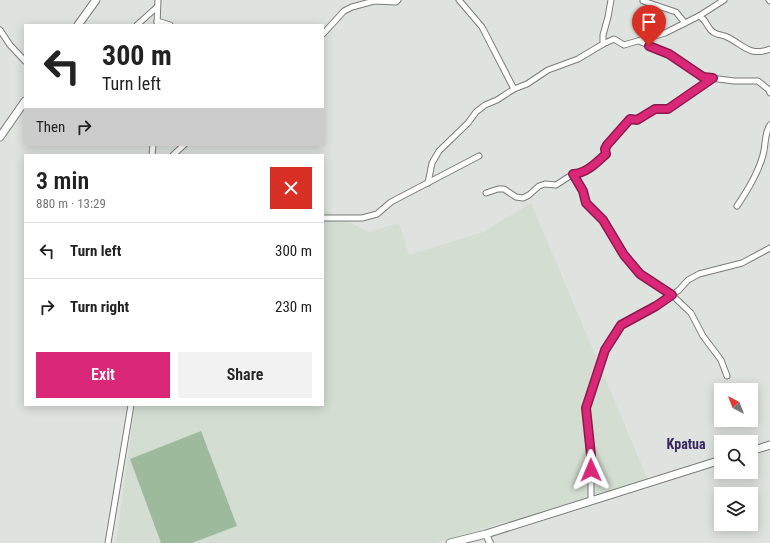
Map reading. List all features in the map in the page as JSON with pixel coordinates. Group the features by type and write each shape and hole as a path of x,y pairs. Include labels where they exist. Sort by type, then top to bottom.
{"main road":[{"path":"79,24 96,0"},
{"path":"0,137 24,101"},
{"path":"758,449 770,445"},
{"path":"450,543 486,534 714,462"}],"street":[{"path":"157,23 158,0"},
{"path":"324,33 344,12 352,7 374,1 396,2 398,0"},
{"path":"459,0 482,27 514,89"},
{"path":"603,44 603,35 611,0"},
{"path":"428,183 432,163 439,152 484,105 497,100 514,89 527,84 548,70 578,59 614,39 624,45 665,33 699,16 724,0"},
{"path":"643,1 676,12 685,23"},
{"path":"138,24 157,7"},
{"path":"699,16 704,18 712,32 728,38 749,51 764,51 770,49"},
{"path":"0,30 10,45 24,60"},
{"path":"639,41 669,54 703,77 734,81 758,81 770,93"},
{"path":"486,193 498,189 504,189 516,197 523,198 530,195 539,186 545,184 556,184 573,174 581,174 606,154 605,149 607,145 630,119 637,120 655,109 668,109 713,78"},
{"path":"737,206 753,182 764,155 767,129 770,124"},
{"path":"173,154 183,146"},
{"path":"324,218 362,218 377,214 391,202 479,156"},
{"path":"573,174 583,191 586,203 603,220 624,255 640,274 672,295 691,313 703,336 721,360 727,376"},
{"path":"591,501 591,455 586,408 605,350 621,325 656,306 672,295 688,280 699,274 742,263 770,248"},
{"path":"108,543 131,406"},
{"path":"486,534 490,543"}],"shaded area":[{"path":"531,203 648,480 435,543 116,543 135,406 324,406 324,210 369,232 399,223 409,255 483,232"}],"green space":[{"path":"201,431 237,526 192,543 161,543 130,459"}],"district":[{"name":"Kpatua","path":"686,444"}],"route":[{"path":"591,470 591,455 586,408 605,350 621,325 656,306 672,295 640,274 624,255 603,220 586,203 583,191 578,180 573,174 581,174 586,171 606,154 605,149 607,145 630,119 637,120 655,109 668,109 713,78 703,77 669,54 649,46"}]}
